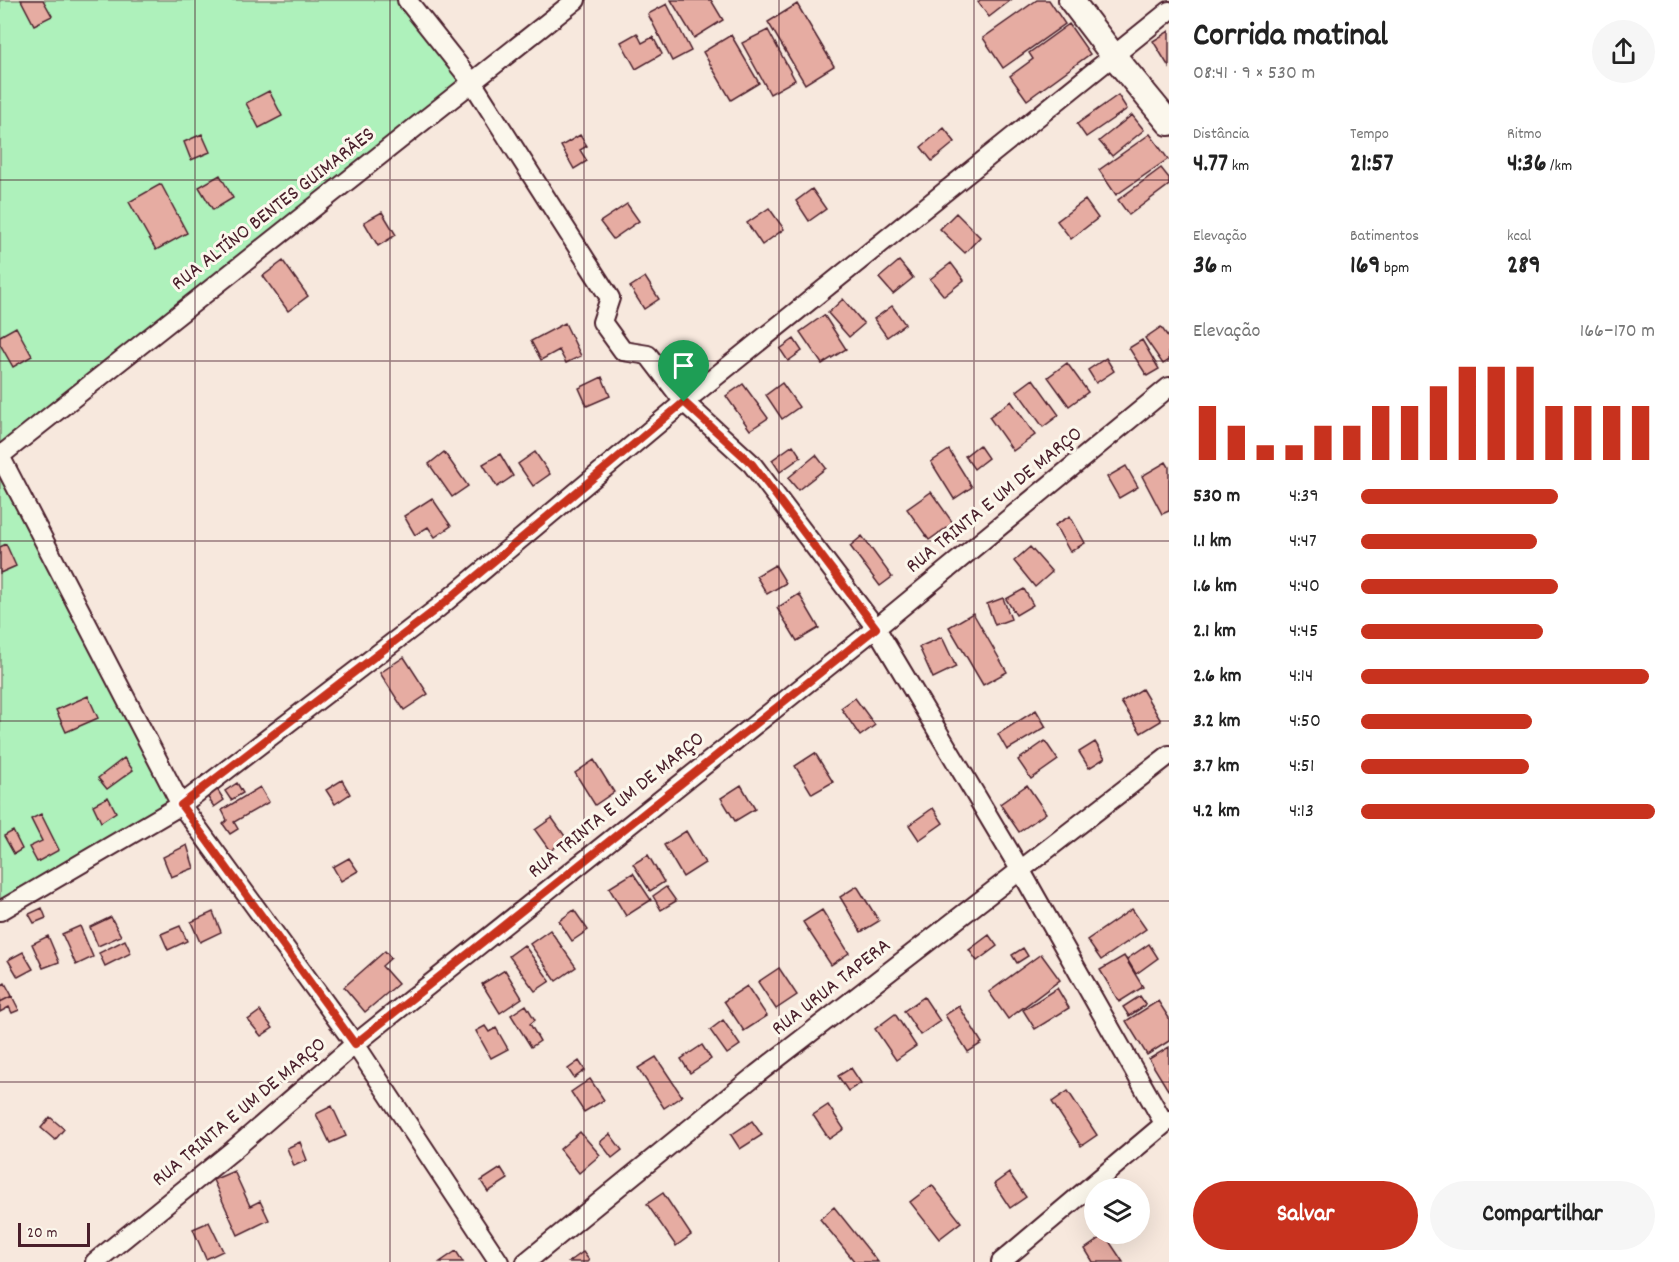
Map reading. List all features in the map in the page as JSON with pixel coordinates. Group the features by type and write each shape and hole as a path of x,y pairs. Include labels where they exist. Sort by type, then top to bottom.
{"street":[{"path":"406,0 472,82 610,298 602,322 623,351 648,355 684,402 752,464 876,628 1167,1122 1001,1262"},
{"name":"RUA ALTÍNO BENTES GUIMARÃES","path":"0,456 576,0"},
{"path":"1071,0 1169,123"},
{"path":"0,910 181,805 438,608 684,402 1169,11"},
{"name":"RUA TRINTA E UM DE MARÇO","path":"95,1262 232,1151 355,1044 876,628 1169,387"},
{"path":"0,456 181,805 355,1044 499,1262"},
{"name":"RUA URUA TAPERA","path":"526,1262 757,1074 1169,755"}],"green space":[{"path":"0,0 402,0 466,80 178,310 0,444"},
{"path":"0,474 171,801 0,905"}],"building":[{"path":"21,0 43,0 52,16 34,25"},
{"path":"671,0 711,0 723,20 694,38"},
{"path":"980,0 1011,0 989,17 978,2"},
{"path":"1037,0 1049,0 1065,24 1003,68 983,38"},
{"path":"667,4 691,51 672,61 648,14"},
{"path":"797,4 834,66 805,84 768,22"},
{"path":"1069,24 1090,54 1027,100 1010,76 1033,59 1029,53"},
{"path":"768,30 795,80 770,94 742,43"},
{"path":"1169,31 1169,67 1153,41"},
{"path":"637,33 642,43 653,37 662,54 636,69 621,42"},
{"path":"731,35 759,83 731,100 703,52"},
{"path":"269,91 282,116 259,128 246,103"},
{"path":"1118,95 1127,109 1086,137 1077,124"},
{"path":"1132,115 1144,130 1112,156 1099,141"},
{"path":"944,128 955,142 932,161 921,147"},
{"path":"202,134 210,152 191,160 184,142"},
{"path":"1150,134 1168,159 1116,195 1099,170"},
{"path":"580,135 587,146 580,150 587,161 574,169 561,146"},
{"path":"1161,168 1169,178 1169,185 1129,215 1118,200"},
{"path":"220,175 233,198 213,210 199,187"},
{"path":"161,184 187,233 156,250 129,202"},
{"path":"812,189 826,209 809,221 796,201"},
{"path":"1085,200 1098,218 1071,239 1057,221"},
{"path":"627,204 639,221 613,239 600,222"},
{"path":"769,208 784,229 762,245 747,223"},
{"path":"382,212 396,235 378,246 364,222"},
{"path":"956,213 980,237 965,253 940,229"},
{"path":"283,261 308,296 288,311 263,276"},
{"path":"899,261 913,278 893,294 879,278"},
{"path":"951,263 964,280 944,296 930,279"},
{"path":"645,277 659,299 644,309 630,287"},
{"path":"843,299 864,324 849,337 828,313"},
{"path":"892,306 905,324 887,337 874,319"},
{"path":"824,315 846,349 822,364 800,332"},
{"path":"565,323 581,356 566,363 559,350 541,360 531,341"},
{"path":"16,327 32,356 13,367 0,344 0,336"},
{"path":"1161,327 1169,338 1169,360 1163,364 1145,338"},
{"path":"794,339 802,351 788,361 780,349"},
{"path":"1142,340 1159,369 1147,376 1129,348"},
{"path":"1106,358 1114,371 1096,383 1088,370"},
{"path":"1067,363 1088,392 1069,406 1048,377"},
{"path":"602,377 610,396 587,406 579,388"},
{"path":"1033,379 1059,415 1043,427 1017,391"},
{"path":"782,383 799,407 782,419 766,395"},
{"path":"743,384 768,418 750,430 726,396"},
{"path":"1011,401 1035,435 1013,451 989,417"},
{"path":"793,445 801,457 780,472 772,460"},
{"path":"979,445 988,458 974,469 965,456"},
{"path":"949,450 972,487 954,499 931,462"},
{"path":"444,452 468,486 452,497 429,464"},
{"path":"535,452 550,474 533,486 518,464"},
{"path":"500,454 513,476 497,487 483,464"},
{"path":"816,455 826,468 798,490 788,478"},
{"path":"1166,462 1169,467 1169,511 1162,514 1142,476"},
{"path":"1126,466 1138,487 1119,498 1107,477"},
{"path":"931,492 953,523 929,540 907,509"},
{"path":"432,498 451,526 435,537 428,527 415,535 404,516"},
{"path":"1070,516 1085,543 1070,552 1055,525"},
{"path":"862,536 892,577 880,586 850,546"},
{"path":"6,544 16,566 0,573 0,547"},
{"path":"1030,547 1052,572 1035,587 1014,561"},
{"path":"775,565 786,583 767,594 756,576"},
{"path":"1024,589 1033,605 1016,615 1006,599"},
{"path":"799,594 819,628 797,641 777,608"},
{"path":"1003,598 1011,619 995,625 987,604"},
{"path":"973,613 1007,672 983,685 949,627"},
{"path":"942,637 956,667 933,678 919,647"},
{"path":"404,657 428,694 404,710 380,673"},
{"path":"1142,689 1161,721 1141,733 1121,702"},
{"path":"88,696 98,718 66,732 56,710"},
{"path":"855,698 875,725 860,736 841,708"},
{"path":"1036,710 1046,727 1007,750 998,734"},
{"path":"1045,741 1058,760 1031,779 1018,760"},
{"path":"1095,742 1105,758 1089,768 1079,752"},
{"path":"815,753 833,782 812,794 795,766"},
{"path":"124,758 133,770 107,789 98,778"},
{"path":"594,760 614,792 595,805 575,773"},
{"path":"342,780 350,794 335,804 326,790"},
{"path":"237,783 243,793 231,800 225,791"},
{"path":"741,785 755,809 735,821 721,798"},
{"path":"1027,785 1046,813 1019,832 1000,804"},
{"path":"260,787 269,802 234,822 238,829 230,834 223,824 227,820 222,810"},
{"path":"217,789 224,800 214,807 207,796"},
{"path":"108,797 116,812 101,822 93,805"},
{"path":"933,808 943,823 919,840 909,825"},
{"path":"41,814 59,850 37,862 29,847 42,841 31,819"},
{"path":"552,818 567,839 550,851 535,830"},
{"path":"13,831 22,849 14,854 4,836"},
{"path":"686,831 705,863 683,877 664,845"},
{"path":"187,845 194,868 171,877 163,857"},
{"path":"648,855 664,882 650,891 633,864"},
{"path":"349,858 358,871 341,881 333,867"},
{"path":"633,873 651,900 626,916 609,888"},
{"path":"857,886 879,921 861,932 840,897"},
{"path":"666,887 676,901 661,910 653,896"},
{"path":"42,908 46,918 34,923 29,914"},
{"path":"1132,909 1146,929 1101,960 1087,940"},
{"path":"574,910 588,930 572,941 559,921"},
{"path":"822,910 849,953 831,965 803,922"},
{"path":"213,912 221,932 200,942 191,922"},
{"path":"111,917 121,936 98,946 90,927"},
{"path":"80,926 93,957 76,965 62,934"},
{"path":"180,926 187,941 168,950 161,934"},
{"path":"550,930 576,967 556,981 530,944"},
{"path":"989,935 997,946 977,961 969,950"},
{"path":"48,936 59,962 43,968 32,944"},
{"path":"125,940 131,953 105,966 99,953"},
{"path":"1149,944 1158,958 1136,974 1127,959"},
{"path":"524,945 550,981 535,991 509,956"},
{"path":"1023,948 1028,956 1017,963 1012,955"},
{"path":"385,951 391,958 382,966 398,984 365,1012 344,987"},
{"path":"23,952 33,969 18,977 8,960"},
{"path":"1041,954 1060,980 1008,1019 989,992"},
{"path":"1124,956 1143,987 1119,1002 1100,970"},
{"path":"779,968 797,995 776,1009 758,982"},
{"path":"505,970 522,998 500,1013 482,984"},
{"path":"5,983 12,996 0,1002 0,986"},
{"path":"747,986 767,1016 744,1031 724,1001"},
{"path":"1057,988 1069,1008 1035,1029 1023,1010"},
{"path":"12,996 19,1010 12,1013 9,1007 0,1012 0,1002"},
{"path":"1140,996 1146,1005 1129,1016 1123,1007"},
{"path":"924,997 940,1021 920,1035 904,1011"},
{"path":"1158,1001 1169,1018 1169,1041 1147,1055 1126,1021"},
{"path":"526,1005 535,1020 530,1024 540,1041 531,1047 511,1015"},
{"path":"959,1006 982,1043 968,1052 945,1015"},
{"path":"260,1011 273,1028 261,1036 248,1020"},
{"path":"895,1014 916,1046 896,1060 875,1029"},
{"path":"723,1020 740,1045 727,1054 710,1030"},
{"path":"485,1026 489,1032 496,1028 508,1049 491,1058 476,1031"},
{"path":"702,1045 711,1059 690,1073 681,1059"},
{"path":"1169,1047 1169,1090 1168,1090 1149,1059"},
{"path":"656,1057 682,1096 664,1108 638,1068"},
{"path":"579,1061 585,1070 574,1078 568,1069"},
{"path":"851,1068 861,1083 848,1091 838,1076"},
{"path":"590,1079 604,1100 584,1112 571,1092"},
{"path":"1068,1091 1097,1135 1081,1146 1052,1102"},
{"path":"828,1105 844,1129 829,1139 813,1115"},
{"path":"332,1106 346,1136 330,1143 316,1114"},
{"path":"50,1117 64,1129 55,1140 41,1128"},
{"path":"752,1121 762,1135 740,1149 731,1135"},
{"path":"580,1132 600,1155 579,1173 560,1149"},
{"path":"610,1134 622,1150 612,1158 600,1142"},
{"path":"300,1142 307,1160 294,1166 287,1148"},
{"path":"501,1168 508,1179 488,1192 481,1181"},
{"path":"234,1171 250,1206 260,1201 269,1220 238,1235 213,1180"},
{"path":"1009,1173 1026,1197 1010,1208 994,1184"},
{"path":"932,1185 961,1222 939,1239 910,1202"},
{"path":"663,1193 691,1235 676,1246 647,1204"},
{"path":"834,1207 878,1262 855,1262 820,1219"},
{"path":"209,1222 223,1251 206,1259 193,1229"},
{"path":"1092,1244 1111,1244 1123,1262 1093,1262 1085,1249"},
{"path":"456,1251 463,1262 440,1262"},
{"path":"583,1252 589,1260 587,1262 569,1262"}],"route":[{"path":"684,402 752,464 876,628 355,1044 181,805 438,608 684,402"}]}
